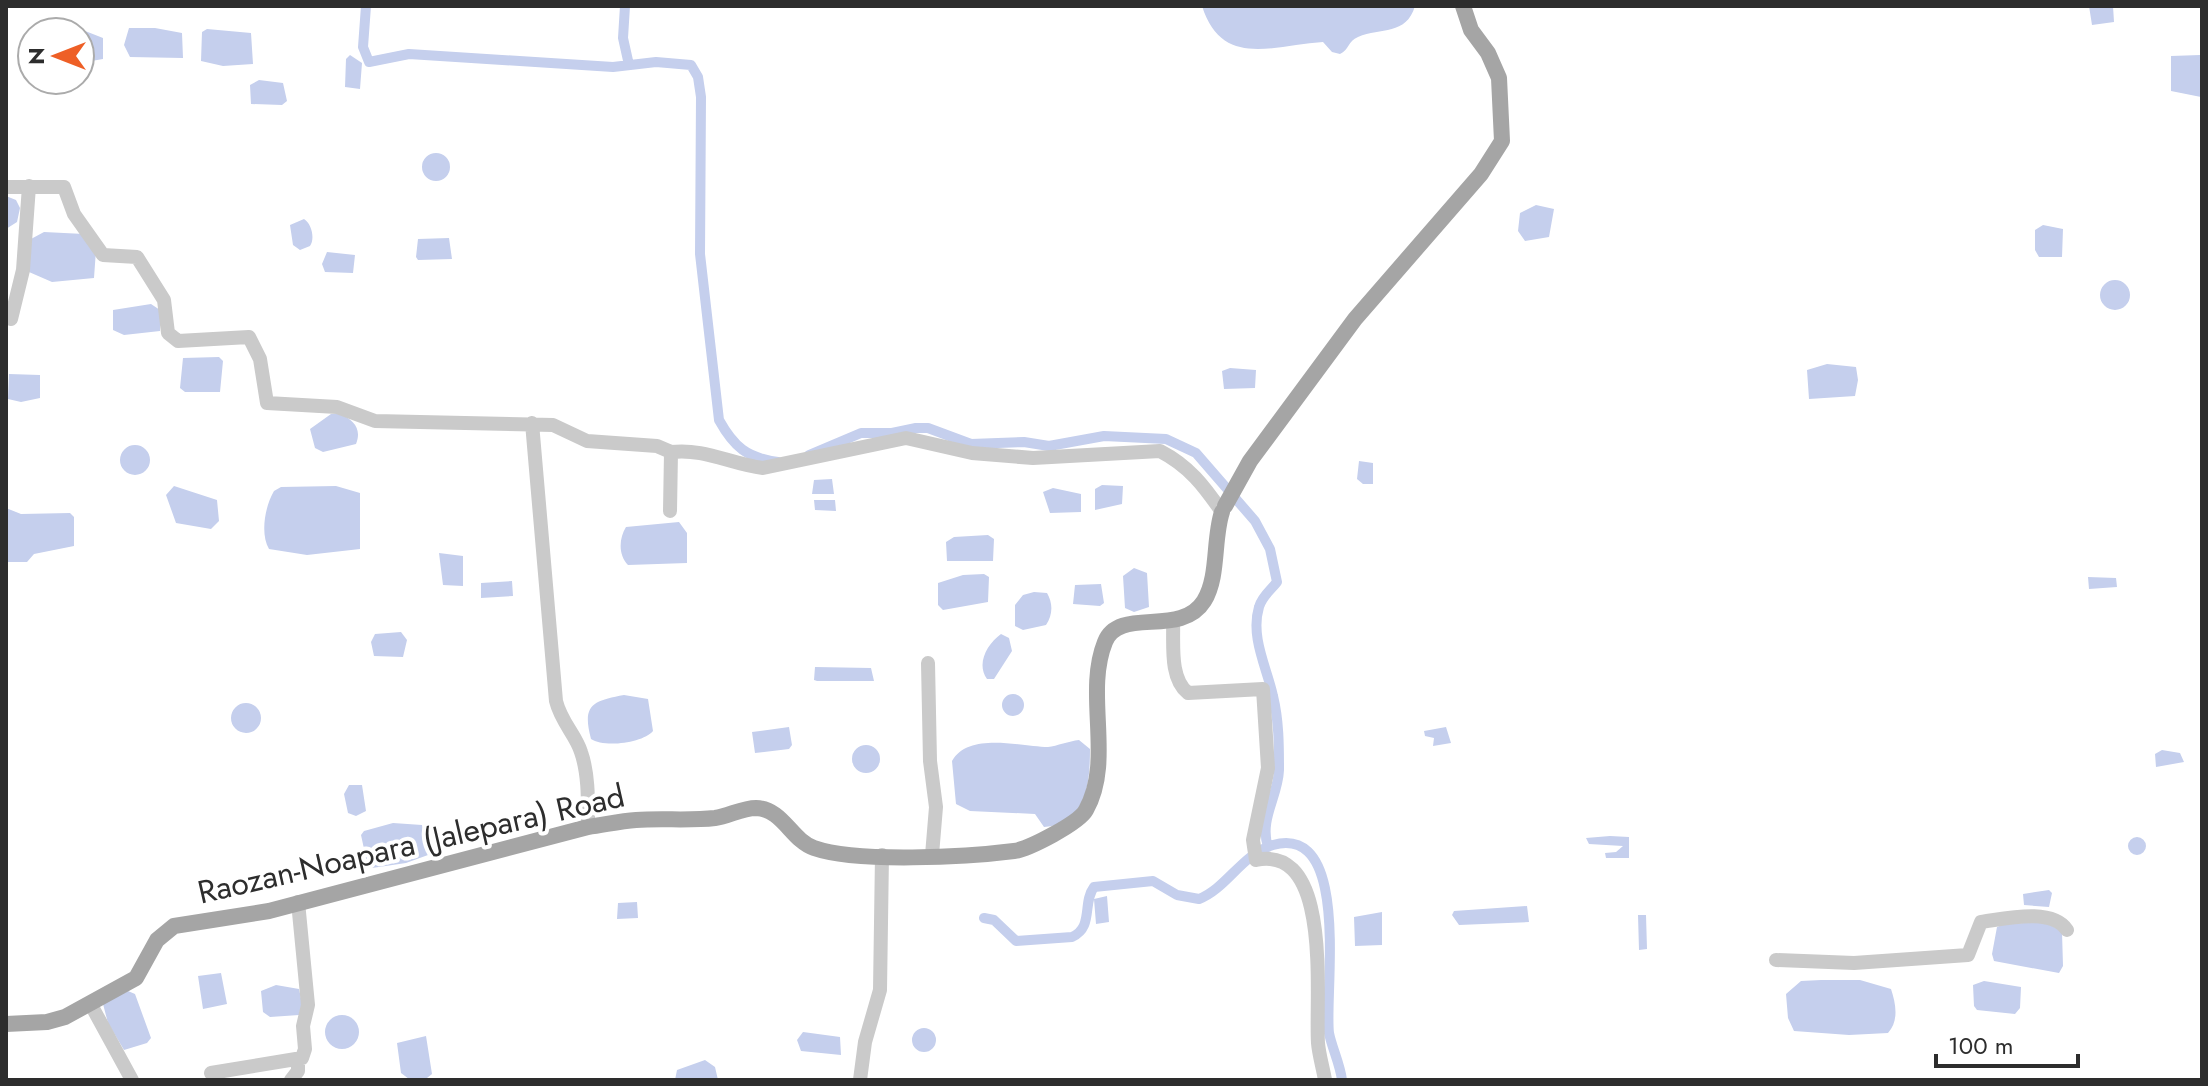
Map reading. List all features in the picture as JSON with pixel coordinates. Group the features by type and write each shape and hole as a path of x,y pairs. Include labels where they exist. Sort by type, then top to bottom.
{"main road":[{"path":"1173,621 1182,620 1204,601 1224,509 1239,480 1355,319 1481,174 1502,141 1499,78 1488,53 1471,30 1463,6"},
{"name":"Raozan-Noapara (Jalepara) Road","path":"6,1024 47,1022 136,978 157,940 168,929 298,902 588,827 636,820 718,817 756,808 774,813 796,838 832,853 932,855 1017,851 1081,818 1093,792 1099,662 1110,632 1122,625 1173,621"}],"street":[{"path":"11,319 23,270 29,186"},
{"path":"6,187 64,187 74,214 103,255 137,257 164,300 166,325 173,338 178,341 249,337 260,359 267,403 337,407 375,421 553,425 587,441 657,446 671,452 710,453 743,466 763,468 906,438 972,453 1033,458 1160,451 1178,460 1198,478 1224,509"},
{"path":"532,423 556,701 560,716 581,749 588,790 588,827"},
{"path":"670,511 671,452"},
{"path":"1173,621 1176,669 1182,688 1188,693 1263,689 1268,768 1253,840 1256,860 1270,857 1292,866 1309,893 1315,930 1318,1045 1325,1080"},
{"path":"928,663 930,761 936,807 932,855"},
{"path":"860,1080 865,1042 880,990 882,855"},
{"path":"291,1080 298,1071 298,1060 305,1049 303,1026 308,1005 298,902"},
{"path":"1776,960 1854,963 1968,955 1981,922 2015,917 2046,918 2063,923 2067,930"},
{"path":"90,1003 132,1080"},
{"path":"211,1073 298,1060"}],"water":[{"path":"1202,6 1415,6 1406,22 1392,29 1358,37 1340,54 1332,52 1323,42 1268,49 1236,46 1222,39 1211,26"},
{"path":"2089,6 2113,6 2114,22 2092,25"},
{"path":"129,28 155,28 182,33 183,58 130,57 124,45"},
{"path":"207,29 251,33 253,64 223,66 201,61 202,32"},
{"path":"96,35 103,38 103,59 96,60"},
{"path":"350,55 362,63 360,89 345,87 346,59"},
{"path":"2200,55 2201,97 2171,91 2171,56"},
{"path":"259,80 283,83 287,101 282,105 251,104 250,85"},
{"path":"436,153 446,157 450,167 446,177 436,181 426,177 422,167 426,157"},
{"path":"6,196 16,200 20,208 17,222 6,229"},
{"path":"1536,205 1554,209 1549,237 1525,241 1518,231 1520,213"},
{"path":"304,219 311,228 312,240 310,246 300,250 293,245 290,225"},
{"path":"2043,225 2063,229 2062,257 2039,257 2035,250 2035,230"},
{"path":"44,232 84,234 96,250 94,278 52,282 29,272 31,239"},
{"path":"449,238 452,259 418,260 416,257 418,239"},
{"path":"327,252 355,255 353,273 325,272 322,264"},
{"path":"2115,280 2126,284 2130,295 2126,306 2115,310 2104,306 2100,295 2104,284"},
{"path":"151,304 160,310 160,331 124,335 113,330 113,310"},
{"path":"219,357 223,361 220,392 185,392 180,388 183,358"},
{"path":"1827,364 1856,367 1858,380 1855,396 1809,399 1807,370"},
{"path":"1230,368 1256,370 1255,388 1224,389 1222,371"},
{"path":"9,374 40,375 40,398 21,402 8,399"},
{"path":"331,414 340,414 353,422 358,434 356,444 323,452 315,448 310,429"},
{"path":"135,445 146,449 150,460 146,471 135,475 124,471 120,460 124,449"},
{"path":"1359,461 1373,463 1373,484 1363,484 1357,479"},
{"path":"832,479 834,494 812,494 814,480"},
{"path":"1102,485 1123,486 1122,504 1095,510 1095,489"},
{"path":"174,486 217,500 219,521 211,529 176,523 166,495"},
{"path":"336,486 360,493 360,549 307,555 269,549 265,520 274,491 281,487"},
{"path":"1053,488 1081,494 1081,512 1050,513 1043,492"},
{"path":"814,500 835,500 836,511 815,510"},
{"path":"6,508 21,514 70,513 74,517 74,546 34,554 27,562 6,562"},
{"path":"679,522 687,533 687,563 628,565 622,556 621,546 626,527"},
{"path":"988,535 994,539 993,561 947,561 946,542 954,537"},
{"path":"439,553 463,556 463,586 443,585"},
{"path":"1134,568 1147,573 1149,607 1134,612 1125,608 1123,576"},
{"path":"984,574 989,577 988,602 943,610 938,605 938,583 963,575"},
{"path":"2088,577 2116,578 2117,587 2089,589"},
{"path":"512,581 513,596 481,598 481,583"},
{"path":"1101,584 1104,603 1100,606 1073,604 1075,585"},
{"path":"1047,593 1051,605 1050,617 1046,625 1023,630 1015,626 1015,605 1023,595"},
{"path":"401,632 407,640 403,657 374,656 371,642 375,634"},
{"path":"1001,634 1009,638 1012,651 994,679 987,679 983,661 991,643"},
{"path":"815,667 871,668 874,681 817,681 814,680"},
{"path":"1013,694 1021,697 1024,705 1021,713 1013,716 1005,713 1002,705 1005,697"},
{"path":"624,695 648,699 653,731 641,739 623,743 591,739 588,719 592,706"},
{"path":"246,703 252,704 260,712 260,724 252,732 246,733 240,732 232,724 231,718 232,712 240,704"},
{"path":"789,727 792,745 789,749 755,753 752,732"},
{"path":"1446,727 1451,743 1433,746 1434,738 1425,736 1424,731"},
{"path":"1079,740 1090,749 1087,787 1077,810 1058,824 1044,827 1035,814 970,811 956,804 952,761 971,746 997,743 1048,747"},
{"path":"866,745 876,749 880,759 876,769 866,773 856,769 852,759 856,749"},
{"path":"2162,750 2180,753 2184,762 2156,767 2155,754"},
{"path":"349,785 362,785 366,811 356,816 348,813 344,794"},
{"path":"393,823 422,825 428,855 406,863 372,868 366,858 361,835 364,831"},
{"path":"1629,837 1629,858 1606,858 1605,853 1616,852 1623,846 1589,844 1586,838"},
{"path":"2133,837 2141,837 2146,846 2144,853 2133,855 2128,850 2128,842"},
{"path":"2049,890 2052,893 2049,907 2024,905 2023,894"},
{"path":"1107,896 1109,922 1096,924 1094,899"},
{"path":"637,902 638,918 617,919 618,903"},
{"path":"1527,906 1529,922 1459,925 1452,915 1454,911"},
{"path":"1382,912 1382,945 1355,946 1354,917"},
{"path":"1638,915 1646,915 1647,949 1639,950"},
{"path":"2046,922 2062,932 2063,966 2059,973 1994,961 1992,954 1997,927"},
{"path":"221,973 227,1004 203,1009 198,976"},
{"path":"1860,980 1891,989 1896,1012 1888,1033 1849,1035 1794,1031 1788,1018 1786,994 1801,981"},
{"path":"1984,981 2021,987 2020,1008 2015,1014 1977,1010 1973,985"},
{"path":"276,985 299,989 302,1003 299,1015 270,1017 263,1012 261,991"},
{"path":"128,991 135,994 151,1038 147,1043 124,1050 108,1023 103,1004"},
{"path":"342,1015 354,1020 359,1032 354,1044 342,1049 330,1044 325,1032 330,1020"},
{"path":"924,1028 935,1035 936,1040 929,1051 924,1052 913,1045 912,1040 919,1029"},
{"path":"803,1032 840,1037 841,1055 801,1051 797,1040"},
{"path":"426,1036 432,1074 427,1078 409,1079 401,1073 397,1043"},
{"path":"705,1060 715,1067 718,1080 675,1080 677,1070"}],"waterway":[{"path":"366,6 363,47 369,62 409,54 613,67 656,62 691,65 698,77 701,97 700,254 719,420 742,450 758,458 778,462"},
{"path":"625,6 623,38 629,65"},
{"path":"809,455 861,433 892,433 916,428 928,428 971,444 1024,442 1049,446 1104,436 1166,439 1196,453 1255,521 1270,549 1277,582 1262,600 1257,618 1258,641 1273,696 1278,733 1279,770 1267,817 1268,847"},
{"path":"984,918 994,920 1016,941 1072,937 1083,927 1094,887 1153,881 1177,895 1199,899 1218,887 1262,849 1273,845 1298,845 1314,860 1324,885 1329,916 1329,1033 1342,1080"}]}
